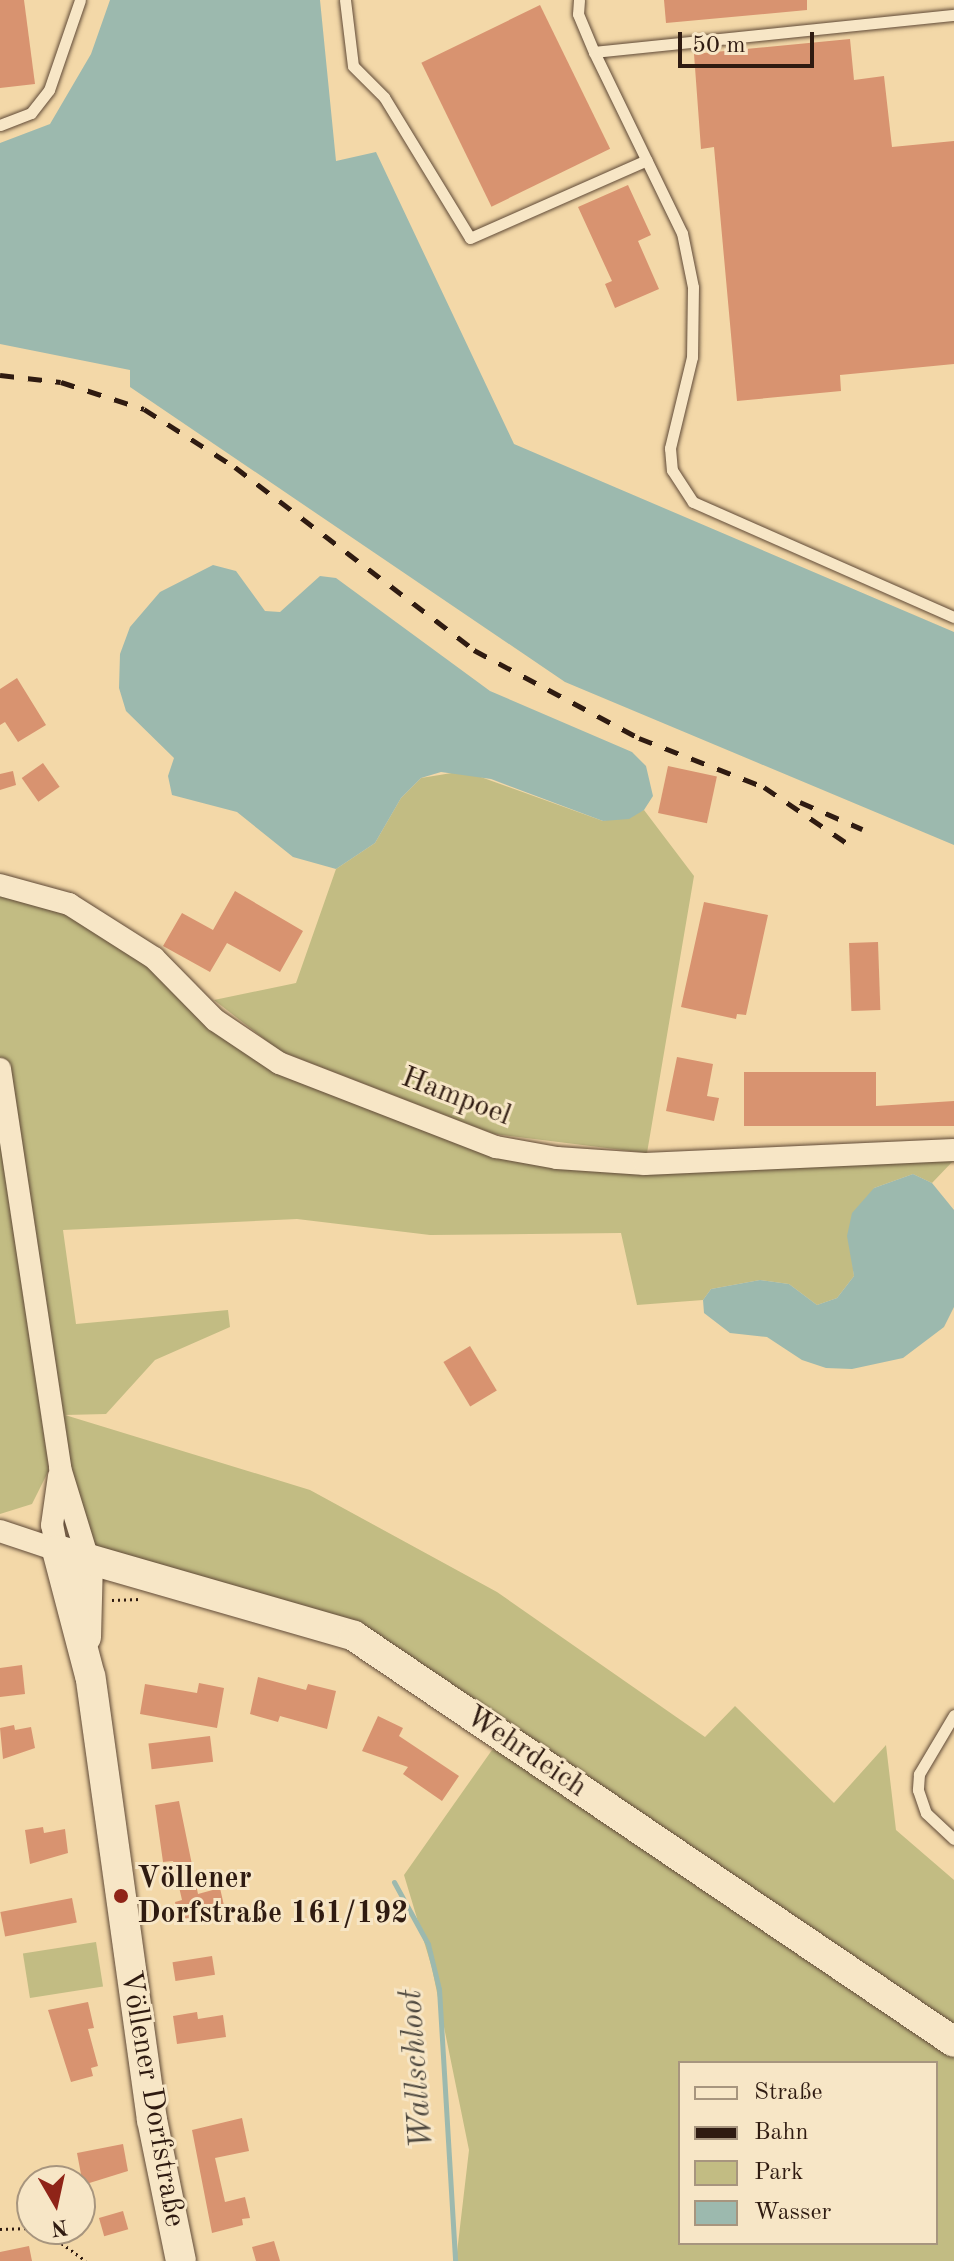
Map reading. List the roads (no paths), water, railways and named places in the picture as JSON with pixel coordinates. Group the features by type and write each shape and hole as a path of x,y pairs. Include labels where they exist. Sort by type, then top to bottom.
{"street":[{"name":"Hampoel","path":"0,885 69,904 142,950 215,1020 279,1063 496,1147 557,1158 645,1164 954,1150"},
{"path":"0,1069 60,1468 88,1559"},
{"path":"0,1531 57,1550 52,1525 60,1468"},
{"name":"Wehrdeich","path":"57,1550 354,1636 954,2042"},
{"name":"Völlener Dorfstraße","path":"57,1550 85,1651 150,2105 181,2261"},
{"name":"Völlener Dorfstraße","path":"85,1651 88,1559"}],"lane":[{"path":"0,125 31,113 49,90 80,0"},
{"path":"345,0 353,66 384,97 470,238 647,160"},
{"path":"579,0 578,14 594,52 682,233 693,287 692,357 670,448 672,470 693,502 954,617"},
{"path":"594,52 954,15"},
{"path":"954,1715 919,1774 918,1790 926,1813 954,1839"}],"water":[{"path":"110,0 320,0 336,161 376,152 514,444 954,632 954,845 565,682 130,387 130,370 0,344 0,143 50,124 91,54"},
{"path":"213,565 236,571 265,611 280,612 320,576 336,578 490,691 632,752 646,766 653,796 644,810 629,819 603,821 491,779 441,772 421,778 401,798 375,843 336,869 293,857 237,812 172,795 168,776 174,758 126,711 119,688 120,654 130,627 160,592"},
{"path":"913,1174 932,1183 954,1210 954,1307 944,1327 903,1358 852,1369 826,1368 802,1360 767,1337 730,1333 704,1313 703,1300 711,1289 760,1280 789,1284 817,1305 837,1298 854,1276 847,1236 852,1213 874,1188"}],"waterway":[{"name":"Wallschloot","path":"394,1882 428,1944 439,1989 455,2261"}],"railway":[{"path":"0,375 61,382 144,409 235,467 474,650 639,738 764,787 851,846"},
{"path":"800,802 862,829"}],"place":[{"name":"Völlener Dorfstraße 161/192","path":"121,1896"}]}
